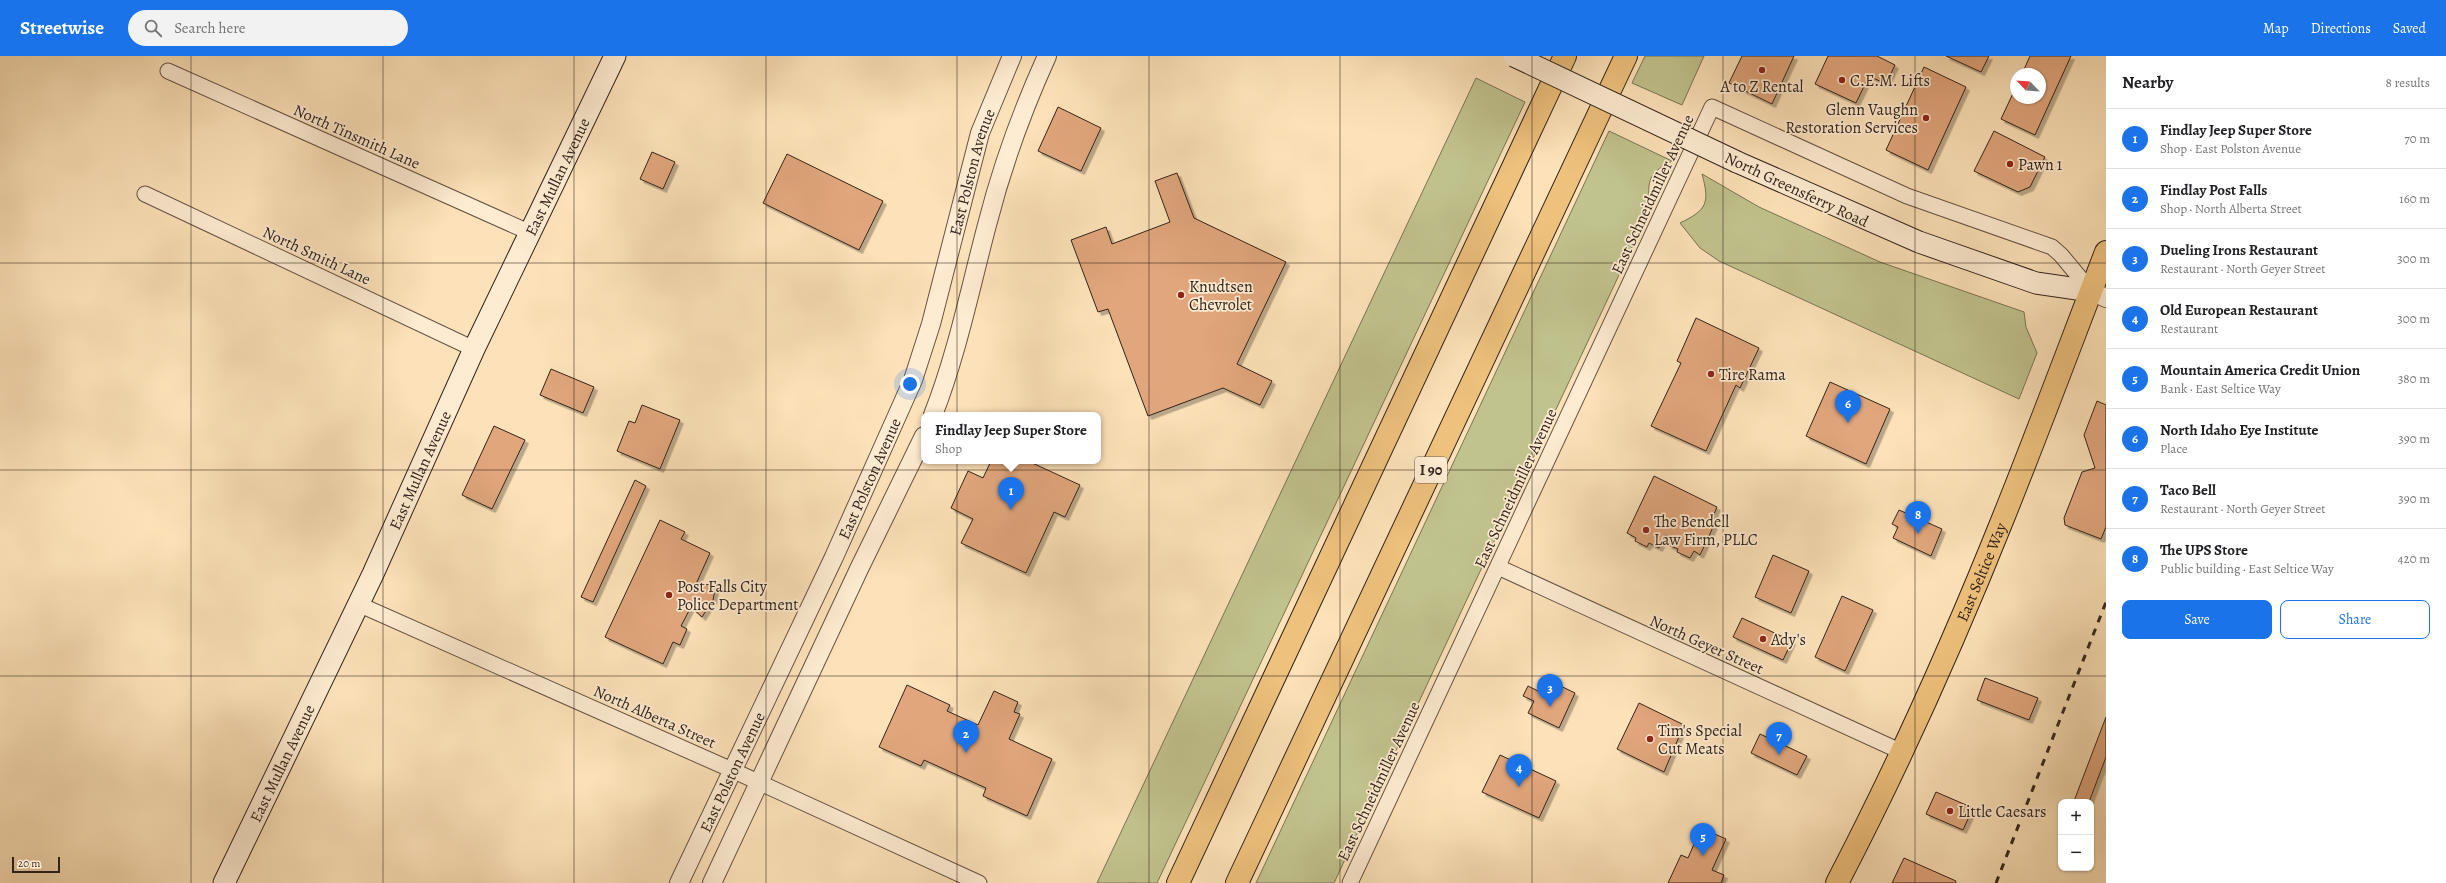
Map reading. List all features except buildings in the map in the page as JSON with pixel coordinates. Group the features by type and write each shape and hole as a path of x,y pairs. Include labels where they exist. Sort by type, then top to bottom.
{"main road":[{"name":"East Mullan Avenue","path":"224,883 358,604 474,349 615,56"},
{"name":"North Greensferry Road","path":"1514,56 1737,162 1919,242 2036,283 2098,294"},
{"path":"1178,883 1565,56"},
{"name":"I 90","path":"1237,883 1626,56"},
{"name":"East Seltice Way","path":"1837,883 1902,752 1997,535 2098,294 2106,252"}],"street":[{"name":"East Polston Avenue","path":"679,883 834,557 913,380 931,324 980,133 1012,56"},
{"name":"East Polston Avenue","path":"934,412 954,356 987,224 1012,139 1048,56"},
{"name":"North Tinsmith Lane","path":"168,71 531,233"},
{"name":"East Schneidmiller Avenue","path":"1350,883 1712,107 1907,196 2052,247 2098,294"},
{"name":"North Smith Lane","path":"145,194 474,349"},
{"name":"East Polston Avenue","path":"712,883 758,782 921,442"},
{"name":"North Geyer Street","path":"1498,567 1902,752"},
{"name":"North Alberta Street","path":"358,604 732,770 979,883"}],"green space":[{"path":"1645,56 1704,56 1682,105 1632,83"},
{"path":"1476,78 1525,102 1157,883 1097,883"},
{"path":"1609,131 1672,161 1663,166 1652,176 1649,187 1649,211 1334,883 1256,883"},
{"path":"1702,174 1759,207 1880,262 2024,312 2026,327 2037,353 2019,399 1719,261 1700,248 1680,223 1696,214 1704,204 1706,192"}],"railway":[{"path":"1996,883 2106,602"}],"place":[{"name":"A to Z Rental","path":"1762,70"},
{"name":"C.E.M. Lifts","path":"1842,80"},
{"name":"Glenn Vaughn Restoration Services","path":"1926,118"},
{"name":"Pawn 1","path":"2010,164"},
{"name":"Knudtsen Chevrolet","path":"1181,295"},
{"name":"Tire Rama","path":"1711,374"},
{"name":"North Idaho Eye Institute","path":"1848,423"},
{"name":"Findlay Jeep Super Store","path":"1011,510"},
{"name":"The Bendell Law Firm, PLLC","path":"1646,530"},
{"name":"The UPS Store","path":"1918,534"},
{"name":"Post Falls City Police Department","path":"669,595"},
{"name":"Ady's","path":"1763,639"},
{"name":"Dueling Irons Restaurant","path":"1550,707"},
{"name":"Tim's Special Cut Meats","path":"1650,739"},
{"name":"Findlay Post Falls","path":"966,753"},
{"name":"Taco Bell","path":"1779,755"},
{"name":"Old European Restaurant","path":"1519,787"},
{"name":"Little Caesars","path":"1950,811"},
{"name":"Mountain America Credit Union","path":"1703,856"}]}
